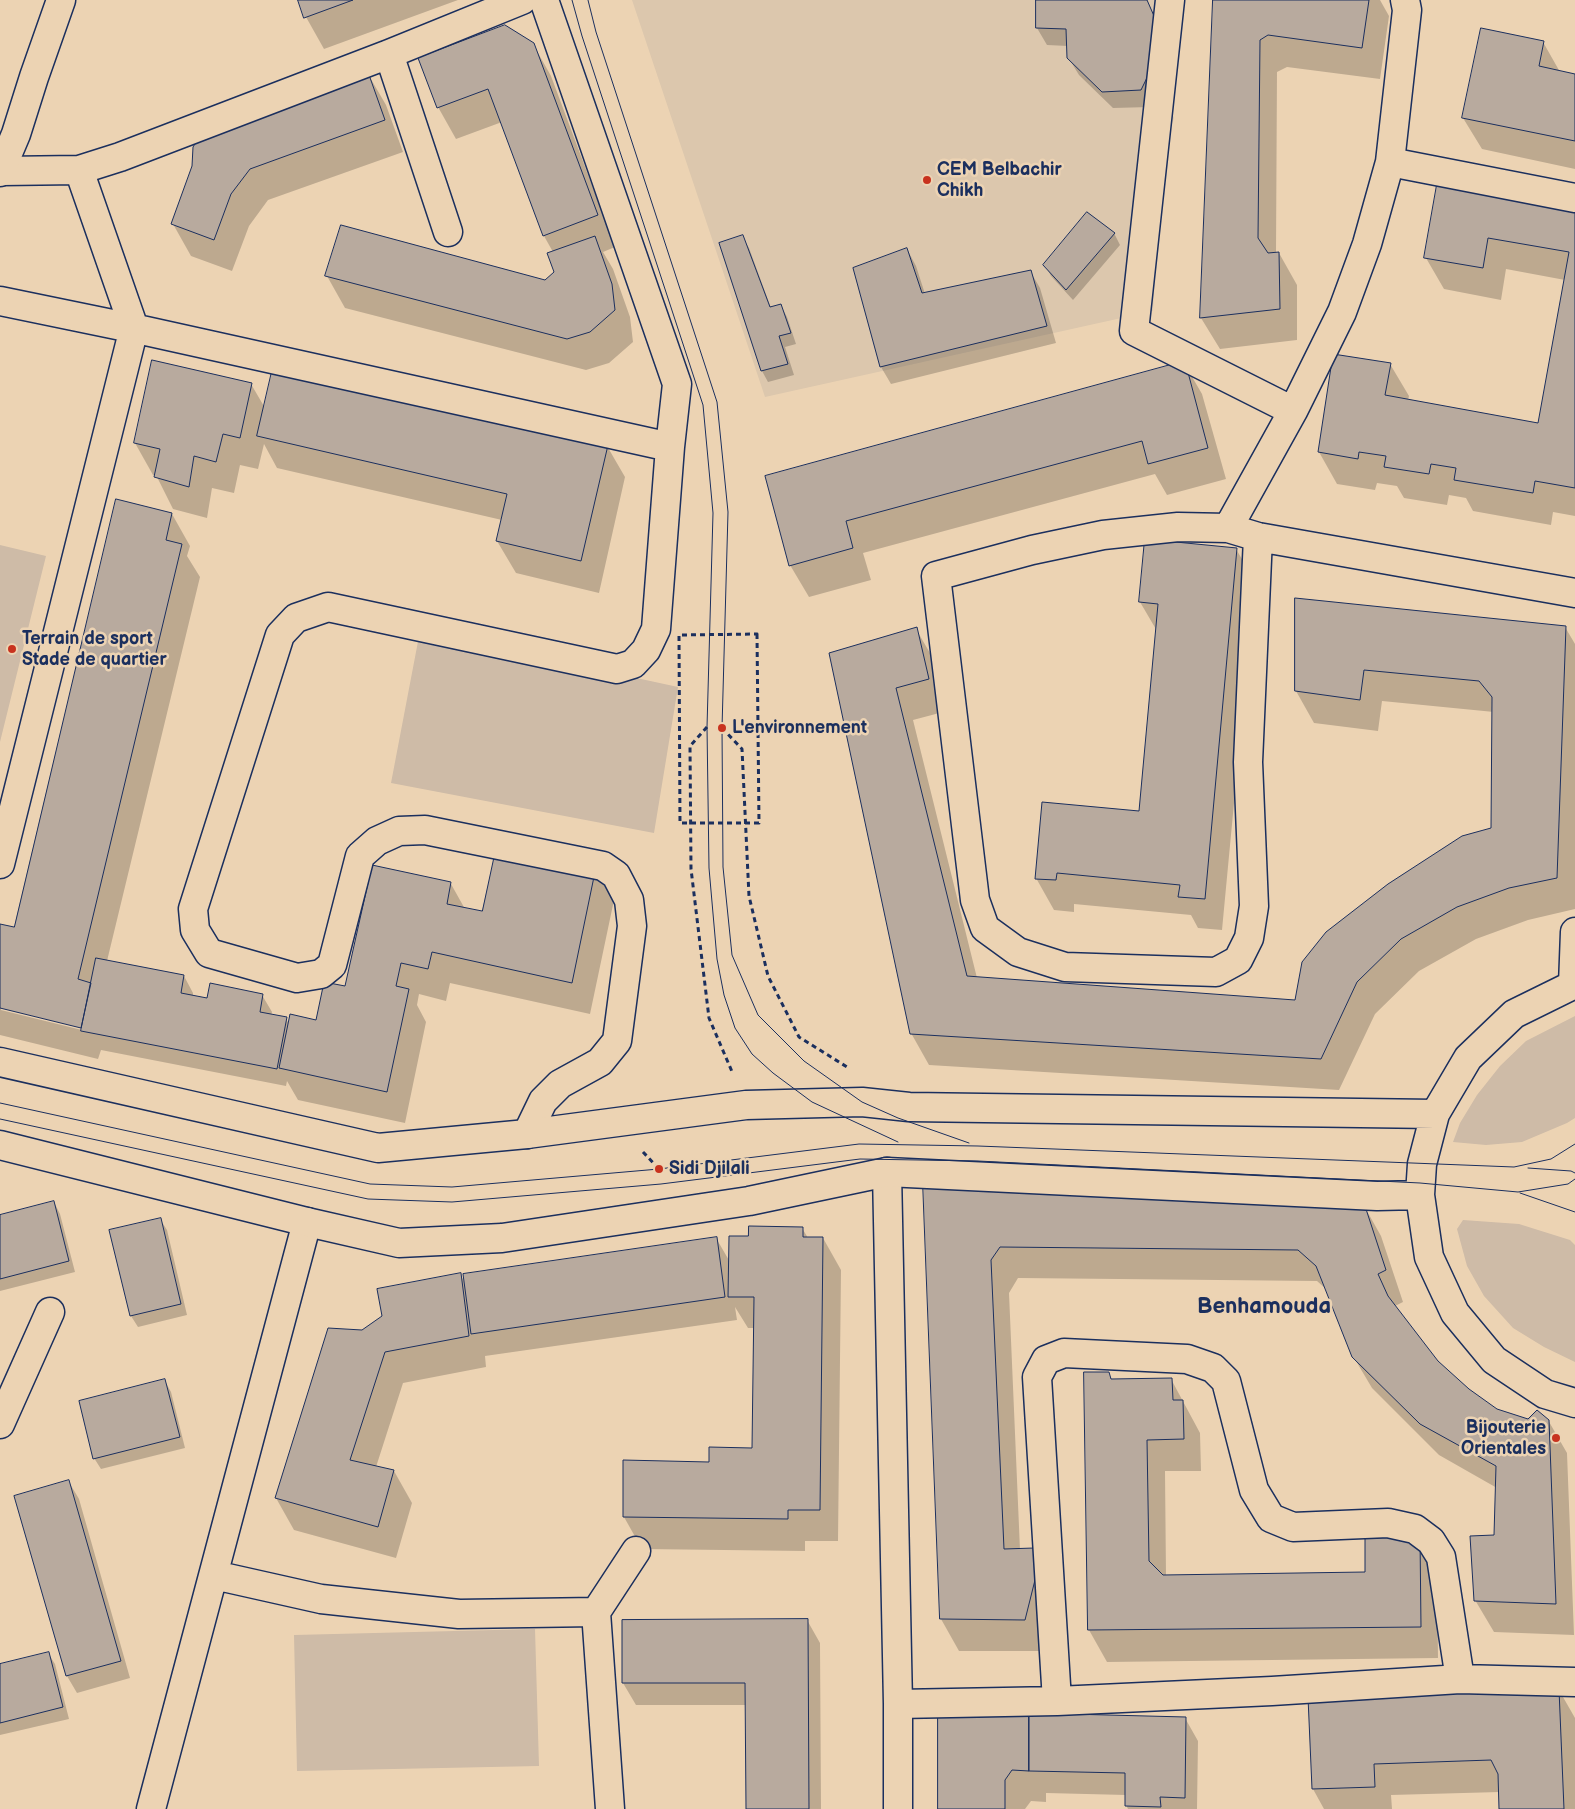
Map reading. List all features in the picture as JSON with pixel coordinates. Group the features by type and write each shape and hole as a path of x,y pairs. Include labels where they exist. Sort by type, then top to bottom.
{"street":[{"path":"62,0 16,134 0,172 79,170 120,157 390,54 522,0"},
{"path":"527,1134 543,1101 560,1084 600,1062 617,1041 632,926 629,900 616,875 603,866 424,830 399,831 376,841 360,856 332,965 321,974 298,978 209,952 195,930 193,909 280,635 296,618 328,608 617,669 633,664 646,650 656,629 670,447 677,384 544,0"},
{"path":"1170,0 1134,332 1293,411"},
{"path":"1228,528 1293,411 1342,312 1367,244 1390,162 1407,10 1405,0"},
{"path":"390,54 448,232"},
{"path":"1390,162 1575,198"},
{"path":"0,864 134,328 79,170"},
{"path":"0,301 134,328 670,447"},
{"path":"1258,537 1248,762 1254,906 1250,938 1238,960 1216,972 1065,967 1018,952 985,928 975,900 936,576 1032,550 1103,535 1178,526 1228,528 1258,537 1575,593"},
{"path":"1575,932 1574,984 1514,1014 1468,1058 1435,1114 1422,1164 1420,1195 1429,1257 1454,1313 1494,1360 1545,1394 1575,1403"},
{"path":"0,1062 378,1148 527,1134 746,1105 862,1102 908,1107 1435,1114"},
{"path":"0,1145 307,1222 399,1243 502,1238 750,1201 887,1172 1377,1196 1420,1195"},
{"path":"887,1172 898,1704 898,1809"},
{"path":"151,1809 307,1222"},
{"path":"0,1424 50,1312"},
{"path":"1057,1701 1037,1378 1046,1360 1064,1353 1187,1359 1213,1368 1226,1381 1254,1490 1271,1518 1293,1528 1388,1523 1415,1529 1431,1541 1441,1557 1460,1679"},
{"path":"610,1809 596,1612 636,1551"},
{"path":"214,1574 321,1599 459,1614 596,1612"},
{"path":"898,1704 1057,1701 1272,1692 1460,1679 1575,1682"}],"path":[{"path":"758,634 759,823 746,823 680,823 679,635 758,634"},
{"path":"707,727 690,746 691,869 709,1018 746,1105"},
{"path":"722,728 742,749 749,896 768,976 799,1037 854,1072"}],"shaded area":[{"name":"CEM Belbachir Chikh","path":"632,0 1164,0 1160,81 1174,118 1162,153 1153,311 765,397"},
{"name":"Terrain de sport Stade de quartier","path":"0,545 46,556 0,742"},
{"path":"420,631 678,687 654,833 391,783"},
{"path":"1575,1016 1575,1118 1522,1142 1486,1145 1453,1142 1460,1123 1477,1095 1500,1066 1526,1041"},
{"path":"1463,1220 1519,1224 1570,1240 1575,1245 1575,1362 1544,1347 1513,1328 1484,1296 1467,1266 1457,1229"},
{"path":"535,1629 539,1766 297,1771 294,1635"}],"building":[{"path":"298,0 353,0 304,18"},
{"path":"1036,0 1147,0 1165,41 1141,90 1102,92 1067,58 1066,29 1036,28"},
{"path":"1213,0 1369,0 1362,48 1268,35 1260,40 1258,238 1268,253 1279,252 1280,309 1200,318"},
{"path":"505,25 534,43 598,215 543,236 488,89 437,108 418,58"},
{"path":"1481,28 1544,41 1539,66 1575,74 1575,141 1462,118"},
{"path":"368,72 385,120 250,169 231,194 214,240 171,224 192,166 193,147 203,131"},
{"path":"1438,179 1575,204 1575,488 1535,481 1533,493 1454,480 1456,468 1431,464 1429,474 1384,467 1386,456 1359,452 1358,459 1318,452 1333,354 1391,363 1385,395 1538,423 1569,252 1488,238 1483,268 1424,258"},
{"path":"1087,212 1115,233 1066,290 1043,265"},
{"path":"341,225 545,280 554,272 547,253 595,236 612,284 615,310 590,332 567,339 325,276"},
{"path":"743,235 770,307 781,304 791,333 779,336 788,364 761,371 719,243"},
{"path":"907,248 922,293 1031,270 1047,326 880,367 853,268"},
{"path":"152,360 252,383 240,438 223,434 216,462 194,456 189,487 154,477 160,449 134,443"},
{"path":"1185,361 1208,448 1148,464 1142,441 846,521 853,548 789,566 765,476"},
{"path":"273,367 608,445 581,561 496,541 507,494 257,436"},
{"path":"116,499 172,513 166,540 182,544 78,979 91,983 81,1028 0,1008 0,924 14,927"},
{"path":"1145,539 1237,548 1205,899 1178,897 1180,885 1057,873 1056,880 1035,879 1042,802 1139,811 1158,604 1139,602"},
{"path":"1295,598 1566,626 1557,878 1509,888 1457,907 1401,939 1357,982 1321,1059 910,1034 829,653 917,627 929,679 896,688 967,976 1295,1000 1302,962 1326,932 1388,884 1462,836 1491,828 1492,697 1479,681 1364,670 1360,700 1295,691"},
{"path":"497,845 596,867 572,983 432,952 428,969 401,963 396,986 409,989 387,1092 279,1068 290,1014 316,1020 324,982 345,986 372,865 451,882 447,904 482,911"},
{"path":"96,958 184,975 181,993 207,998 210,983 263,994 260,1012 287,1017 277,1069 81,1031"},
{"path":"923,1183 1364,1203 1386,1270 1378,1274 1388,1296 1438,1361 1469,1389 1497,1409 1528,1419 1537,1410 1549,1420 1556,1604 1474,1601 1470,1536 1494,1535 1496,1466 1420,1424 1352,1357 1316,1266 1298,1250 1000,1247 991,1260 1004,1549 1034,1548 1035,1580 1025,1620 940,1619"},
{"path":"54,1201 69,1261 0,1279 0,1215"},
{"path":"161,1218 181,1304 130,1316 109,1230"},
{"path":"749,1226 803,1227 803,1237 823,1237 820,1510 788,1510 788,1519 623,1517 623,1460 709,1462 709,1447 752,1448 754,1297 728,1297 729,1236 748,1236"},
{"path":"717,1237 725,1297 471,1334 463,1274"},
{"path":"461,1273 469,1336 385,1352 350,1460 394,1470 378,1527 275,1498 328,1328 362,1330 382,1316 377,1289"},
{"path":"1084,1372 1109,1372 1111,1379 1172,1378 1173,1400 1183,1400 1184,1439 1147,1440 1149,1561 1163,1575 1365,1572 1365,1538 1420,1537 1421,1627 1088,1630"},
{"path":"165,1379 180,1437 93,1459 79,1401"},
{"path":"69,1480 121,1661 66,1676 14,1496"},
{"path":"808,1619 809,1809 746,1809 745,1683 622,1683 622,1620"},
{"path":"49,1652 63,1707 0,1723 0,1664"},
{"path":"1559,1689 1564,1809 1499,1809 1498,1774 1491,1760 1374,1764 1375,1787 1312,1789 1308,1697"},
{"path":"938,1713 1029,1713 1029,1771 1012,1770 1005,1780 1005,1809 938,1809"},
{"path":"1029,1713 1186,1717 1185,1798 1160,1797 1161,1807 1125,1806 1125,1773 1029,1771"}],"tram line":[{"path":"572,0 582,36 703,405 713,513 707,727 709,868 717,959 724,995 735,1028 752,1054 773,1073 812,1102 898,1142"},
{"path":"588,0 596,32 717,402 728,512 722,728 723,867 732,955 758,1015 804,1061 862,1102 898,1118 969,1143"},
{"path":"0,1103 370,1184 452,1187 659,1169 859,1144 978,1146 1514,1167 1551,1159 1575,1144"},
{"path":"0,1119 368,1199 452,1202 661,1184 860,1159 978,1161 1420,1183 1518,1192 1568,1184 1575,1179"},
{"path":"1528,1168 1571,1171 1575,1173"},
{"path":"1520,1193 1575,1212"}],"place":[{"name":"CEM Belbachir Chikh","path":"927,180"},
{"name":"Terrain de sport Stade de quartier","path":"12,649"},
{"name":"L'environnement","path":"722,728"},
{"name":"Sidi Djilali","path":"659,1169"},
{"name":"Bijouterie Orientales","path":"1556,1438"}],"district":[{"name":"Benhamouda","path":"1264,1307"}]}
